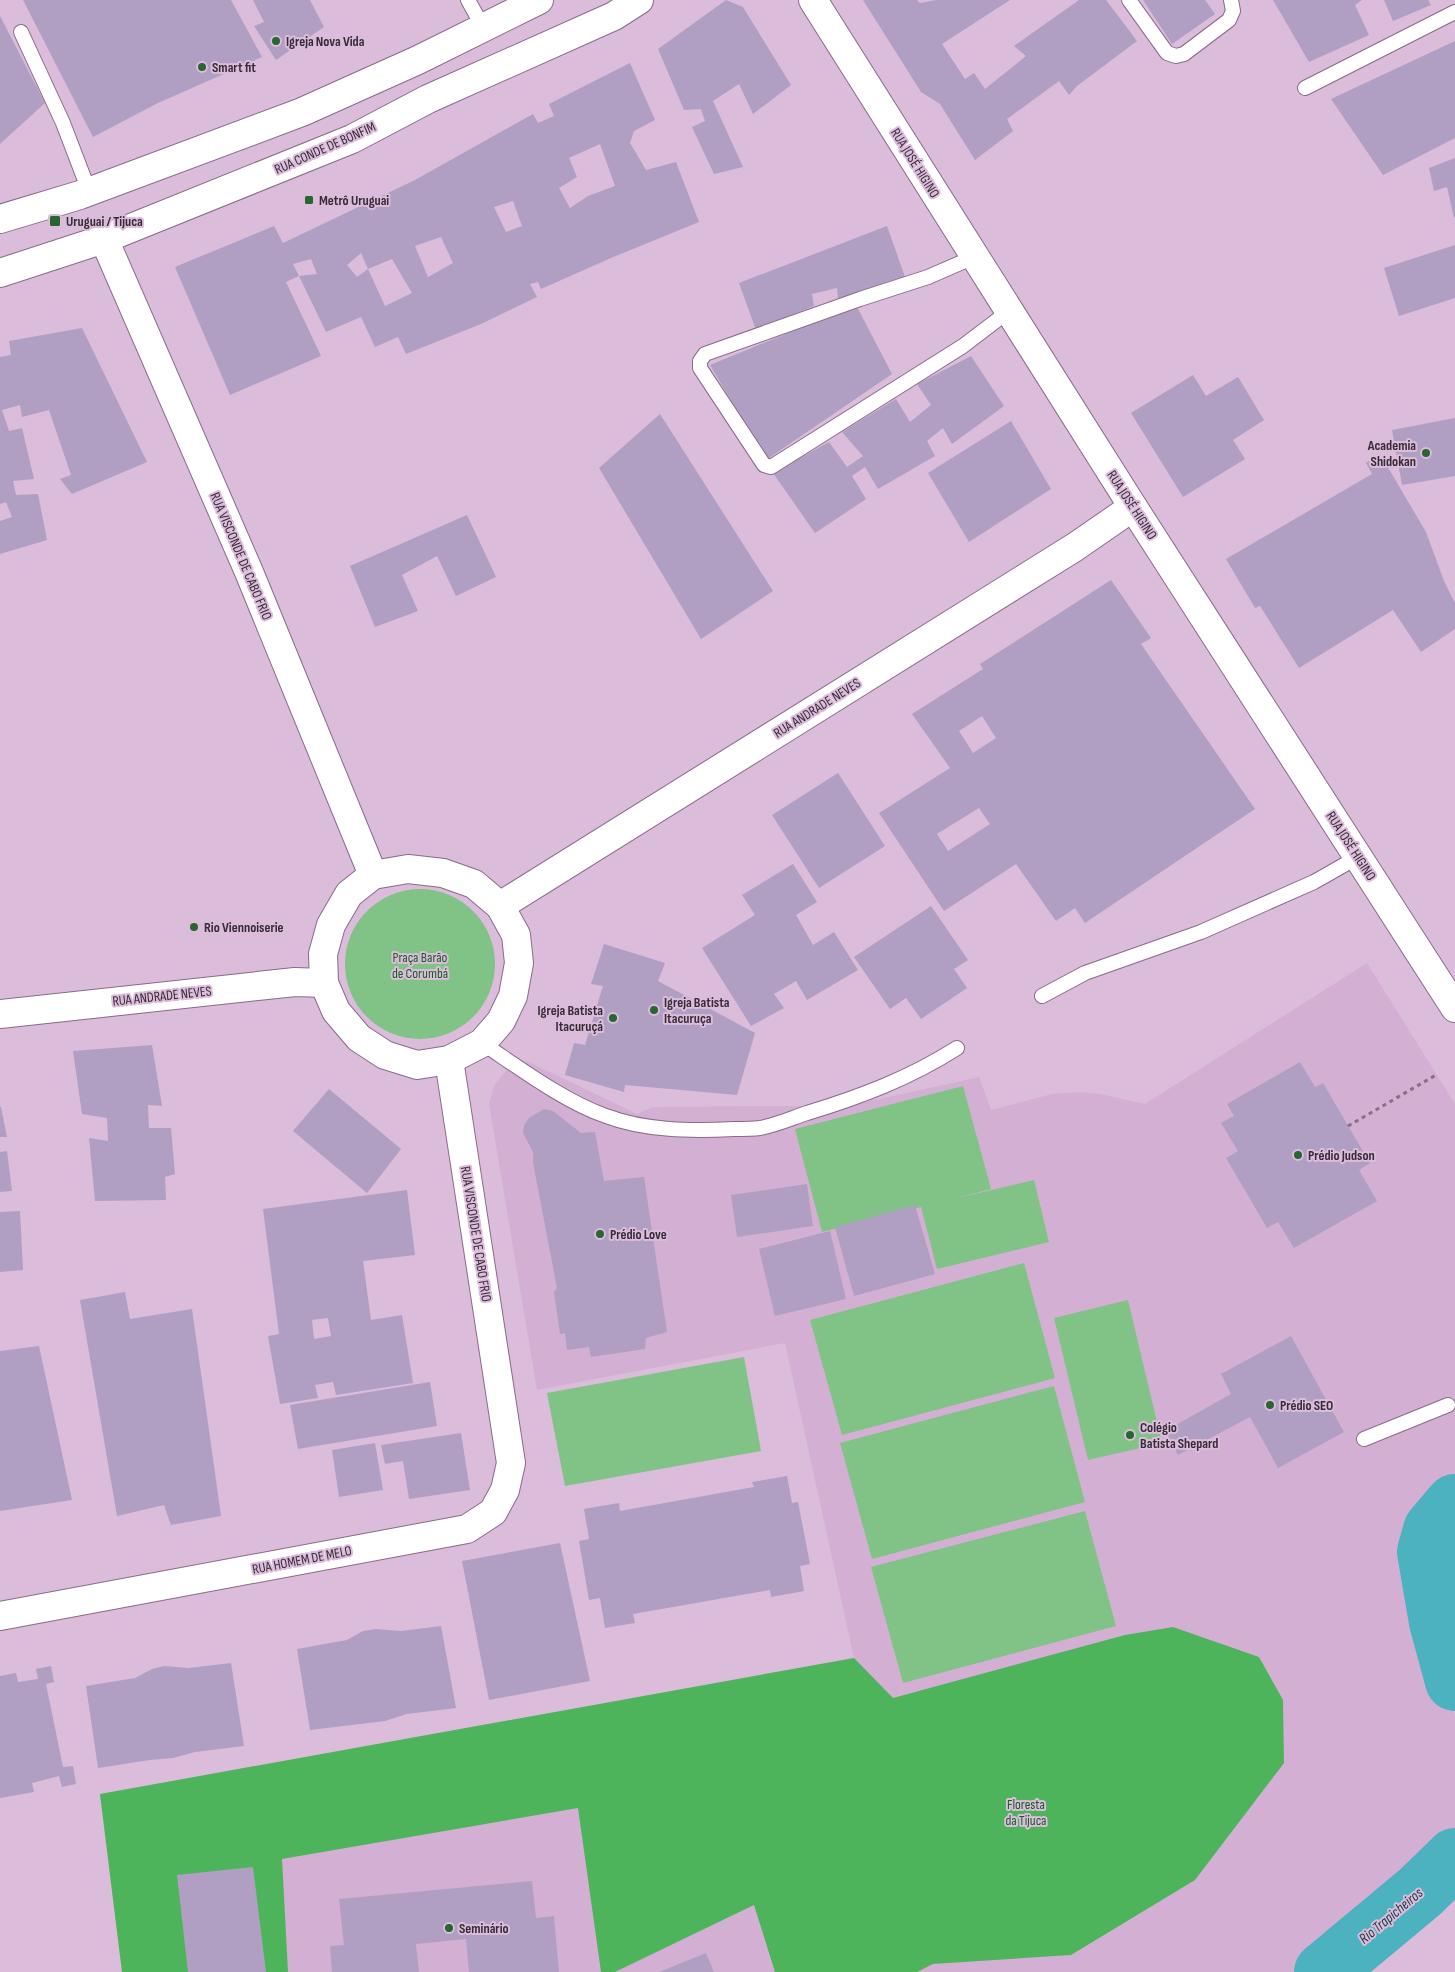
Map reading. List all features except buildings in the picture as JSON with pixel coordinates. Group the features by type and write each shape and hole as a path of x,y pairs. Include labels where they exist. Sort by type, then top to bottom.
{"street":[{"path":"0,220 89,191 302,112 418,60 539,0"},
{"name":"RUA CONDE DE BONFIM","path":"0,273 104,239 352,139 428,99 614,16 639,0"},
{"name":"RUA JOSÉ HIGINO","path":"812,0 1133,507 1455,1008"},
{"name":"RUA VISCONDE DE CABO FRIO","path":"104,239 249,572 373,875"},
{"name":"RUA ANDRADE NEVES","path":"500,906 1075,548 1133,507"},
{"path":"408,869 443,873 474,884 500,906 516,935 519,963 513,996 501,1021 482,1043 448,1060 417,1065 385,1055 359,1038 336,1011 324,982 323,954 331,925 349,894 373,875 408,869"},
{"name":"RUA ANDRADE NEVES","path":"0,1014 295,982 324,982"},
{"name":"RUA VISCONDE DE CABO FRIO","path":"448,1060 503,1409"},
{"name":"RUA HOMEM DE MELO","path":"0,1616 467,1529 493,1512 505,1490 510,1463 503,1409"}],"lane":[{"path":"468,0 483,27"},
{"path":"1130,0 1167,53 1176,56 1184,54 1229,20 1233,11 1231,0"},
{"path":"1305,88 1455,12"},
{"path":"21,32 63,123 89,191"},
{"path":"974,257 928,277 860,298 705,354 700,361 700,368 764,465 771,467 963,346 1009,311"},
{"path":"1042,996 1085,973 1201,932 1314,882 1358,857"},
{"path":"482,1043 576,1103 604,1116 633,1124 675,1129 718,1130 760,1128 855,1098 900,1080 932,1064 957,1048"},
{"path":"1364,1439 1448,1405"}],"path":[{"path":"1348,1126 1436,1074"}],"shaded area":[{"name":"Colégio Batista Shepard","path":"1367,963 1455,1104 1455,1480 1417,1535 1440,1662 1455,1716 1455,1839 1441,1862 1314,1972 122,1972 100,1794 854,1658 785,1343 537,1390 489,1104 494,1086 508,1068 517,1076 527,1061 637,1114 653,1107 803,1106 807,1115 979,1077 991,1110 1052,1094 1081,1092 1100,1094 1145,1104"}],"green space":[{"name":"Praça Barão de Corumbá","path":"420,889 435,890 449,894 462,901 473,911 483,922 490,935 494,949 494,979 490,993 483,1006 473,1017 462,1027 449,1034 435,1038 420,1039 405,1038 391,1034 378,1027 367,1017 357,1006 350,993 346,979 345,964 346,949 350,935 357,922 367,911 378,901 391,894 405,890"},
{"path":"963,1086 991,1189 953,1199 1034,1180 1049,1242 937,1269 921,1207 822,1232 795,1129"},
{"path":"1024,1263 1055,1378 842,1435 810,1320"},
{"path":"1128,1300 1162,1443 1088,1460 1054,1318"},
{"path":"744,1357 761,1451 565,1486 547,1393"},
{"path":"1054,1386 1085,1502 872,1559 840,1443"},
{"path":"1085,1511 1116,1626 903,1683 871,1567"},
{"name":"Floresta da Tijuca","path":"1173,1627 1259,1657 1283,1700 1284,1763 1195,1880 1071,1955 933,1964 917,1972 775,1972 754,1905 615,1972 601,1972 578,1808 282,1859 288,1972 122,1972 100,1794 854,1658 893,1698 1125,1635"}],"waterway":[{"name":"Rio Trapicheiros","path":"1455,1504 1433,1530 1427,1552 1439,1622 1455,1681"},
{"name":"Rio Trapicheiros","path":"1324,1972 1420,1892 1455,1858"}],"place":[{"name":"Igreja Nova Vida","path":"276,41"},
{"name":"Smart fit","path":"202,67"},
{"name":"Metrô Uruguai","path":"309,200"},
{"name":"Uruguai / Tijuca","path":"55,221"},
{"name":"Academia Shidokan","path":"1426,453"},
{"name":"Rio Viennoiserie","path":"194,927"},
{"name":"Igreja Batista Itacuruça","path":"654,1010"},
{"name":"Igreja Batista Itacuruçá","path":"613,1018"},
{"name":"Prédio Judson","path":"1298,1155"},
{"name":"Prédio Love","path":"600,1234"},
{"name":"Prédio SEO","path":"1270,1405"},
{"name":"Colégio Batista Shepard","path":"1130,1435"},
{"name":"Seminário","path":"449,1928"}]}
